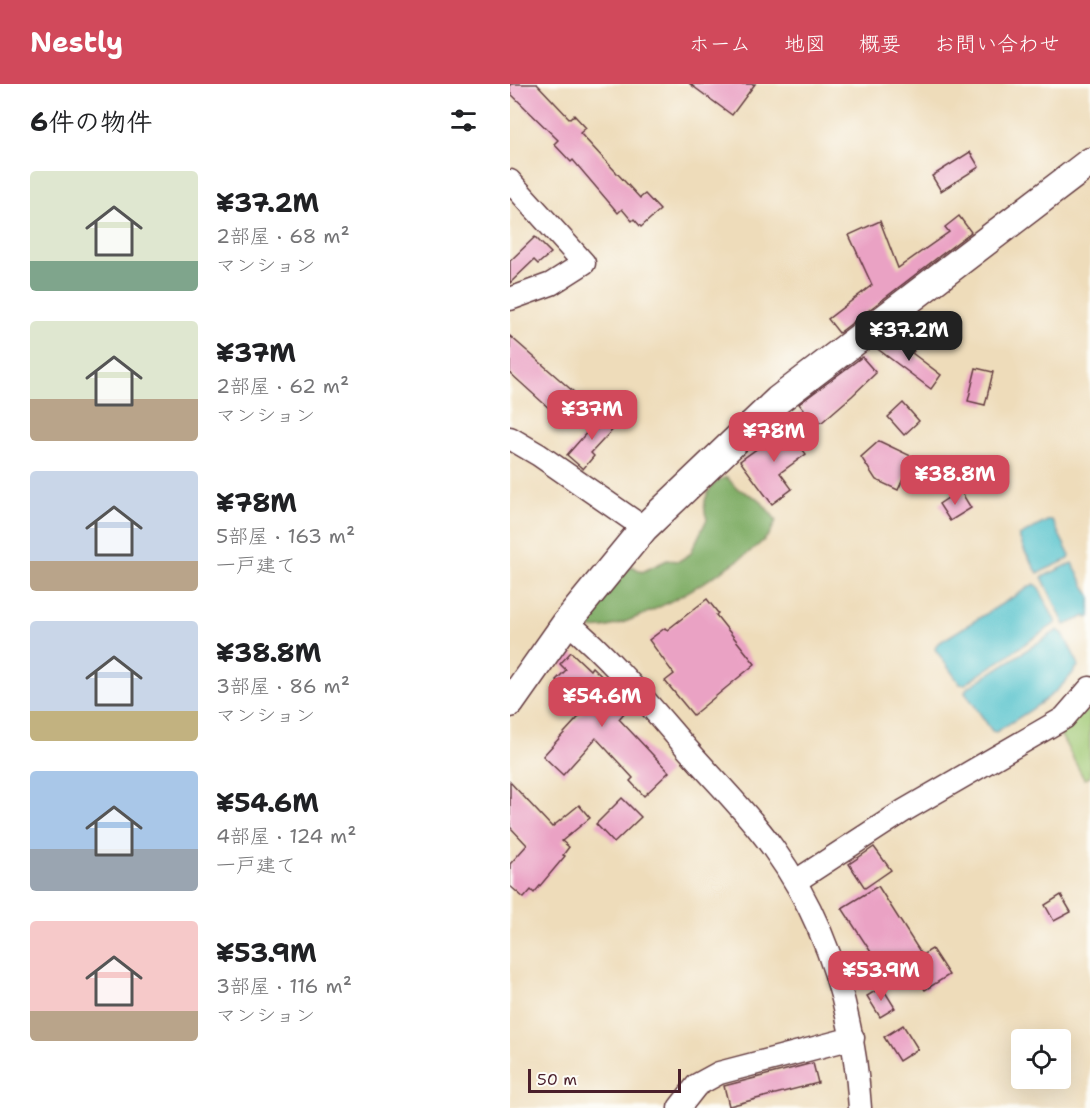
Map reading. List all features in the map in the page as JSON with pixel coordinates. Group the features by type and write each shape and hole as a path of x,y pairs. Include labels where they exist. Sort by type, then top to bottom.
{"street":[{"path":"510,703 567,622 644,528 778,400 1090,162"},
{"path":"510,182 584,263 551,284 510,298"},
{"path":"510,438 539,455 644,528"},
{"path":"567,622 615,665 747,815 796,881 840,983 853,1038 860,1108"},
{"path":"796,881 905,810 1064,718 1090,688"},
{"path":"679,1108 697,1085 718,1072 853,1038"}],"green space":[{"path":"727,477 736,488 759,499 776,520 767,537 733,564 654,610 628,621 605,627 588,628 586,619 597,609 616,580 632,566 642,572 667,560 679,561 690,554 707,519 705,506 708,493 715,483"},
{"path":"1090,709 1090,777 1084,779 1057,728"}],"water":[{"path":"1052,520 1070,556 1069,559 1038,573 1025,552 1019,536"},
{"path":"1072,563 1090,596 1090,617 1086,616 1065,625 1042,577"},
{"path":"1034,584 1038,586 1056,623 965,684 960,684 935,649 937,644"},
{"path":"1058,630 1063,634 1078,666 1061,687 1041,703 996,732 992,731 965,692 967,688"}],"building":[{"path":"510,84 537,84 570,119 574,115 586,128 580,133 640,198 645,194 660,210 641,227 634,219 632,221 622,209 618,213 573,160 571,162 554,144 558,140 510,93"},
{"path":"690,84 755,84 732,115"},
{"path":"970,152 979,167 941,191 932,176"},
{"path":"959,216 971,232 839,333 828,319 872,285 849,235 880,221 898,268 949,232 945,227"},
{"path":"535,237 551,253 538,264 534,260 510,283 510,261"},
{"path":"510,336 575,393 563,405 559,402 552,411 510,373"},
{"path":"886,338 914,351 912,353 941,375 931,389 875,347"},
{"path":"862,357 876,373 852,396 822,422 792,419 804,410 799,404"},
{"path":"976,368 993,372 985,405 968,401"},
{"path":"903,403 919,421 904,435 888,417"},
{"path":"604,413 617,425 591,453 594,456 583,469 567,455"},
{"path":"784,425 806,454 780,473 792,489 772,504 740,461 769,440 767,437"},
{"path":"879,441 913,457 898,490 876,480 861,457"},
{"path":"960,490 971,508 950,521 939,504"},
{"path":"707,599 718,613 716,615 755,664 693,715 665,681 674,674 649,640 665,628 667,630"},
{"path":"571,652 590,670 592,667 631,705 619,719 669,772 644,796 630,781 633,778 596,738 563,775 543,756 587,708 556,680 566,670 560,664"},
{"path":"510,782 552,827 579,805 590,818 562,841 569,847 563,855 565,856 534,893 531,890 524,898 510,886 510,864 527,845 510,827"},
{"path":"622,798 641,817 614,843 596,824"},
{"path":"874,847 891,870 865,888 849,864"},
{"path":"878,886 922,955 932,949 949,975 925,990 902,953 880,966 842,908"},
{"path":"1061,895 1071,912 1054,921 1045,905"},
{"path":"882,987 895,1008 880,1017 867,996"},
{"path":"903,1025 918,1049 899,1061 884,1037"},
{"path":"813,1063 818,1083 729,1106 724,1086"}]}
